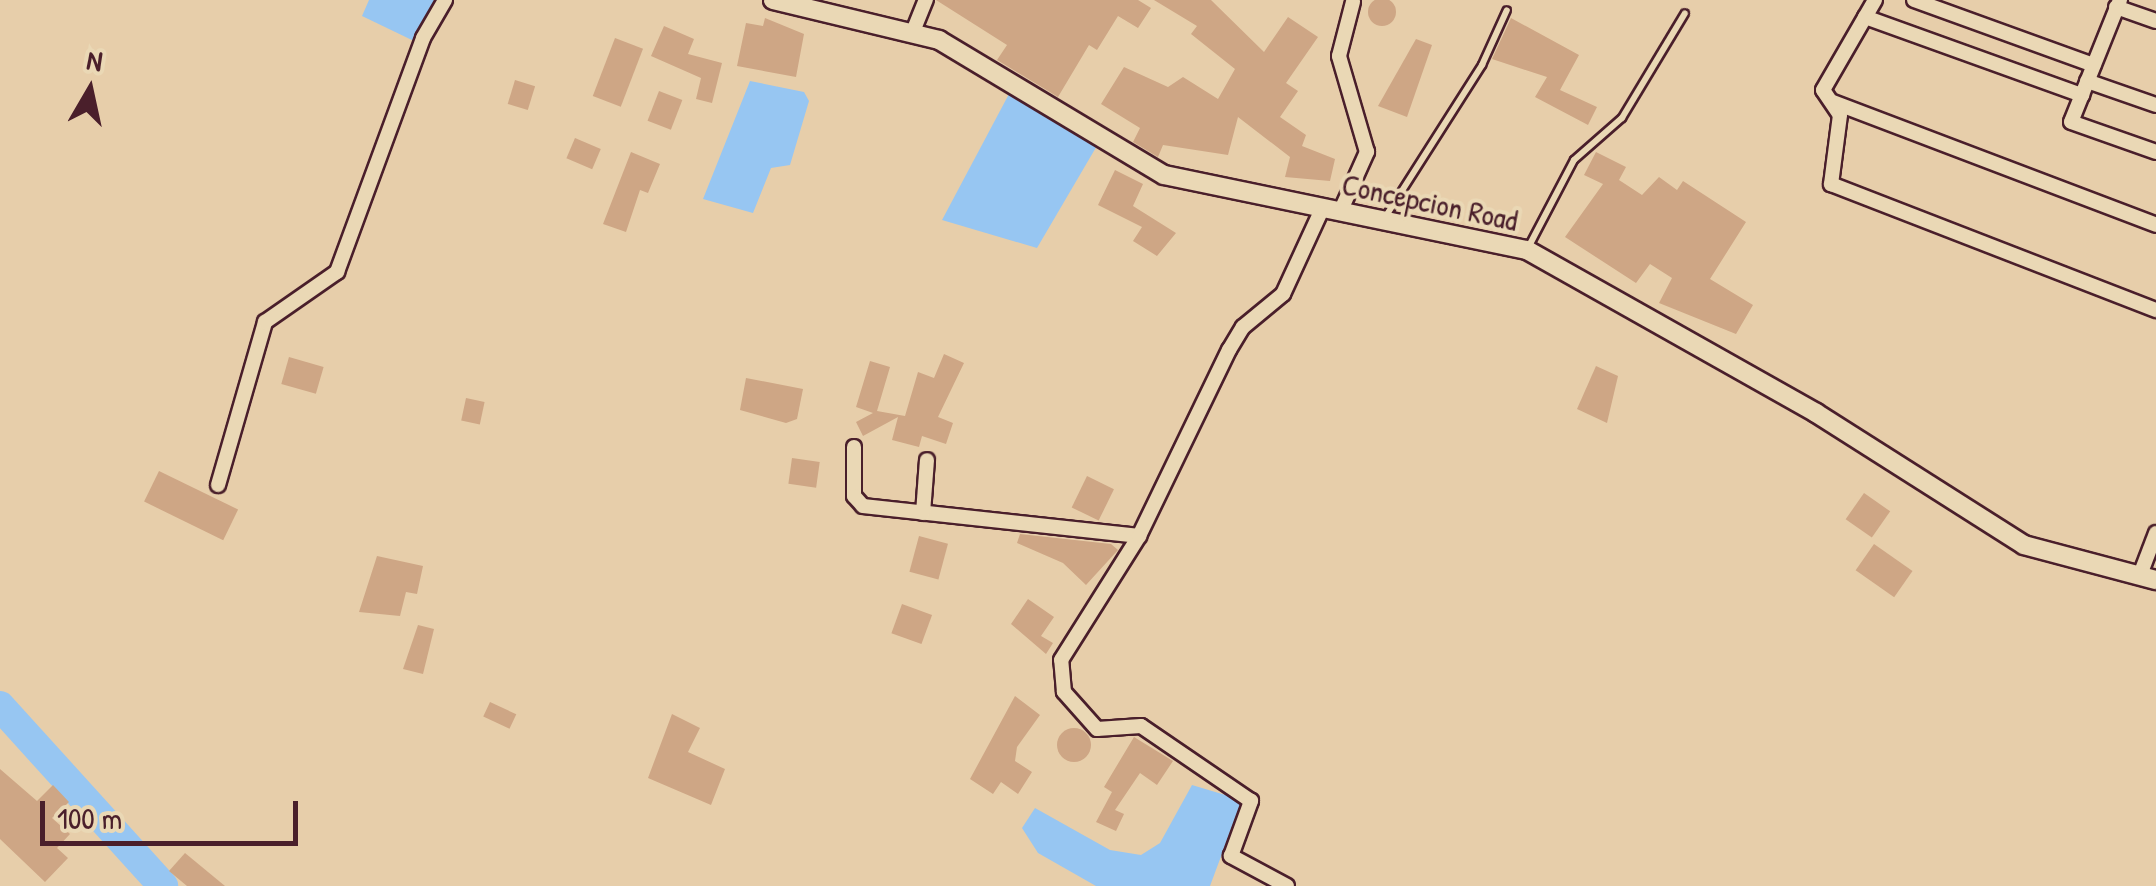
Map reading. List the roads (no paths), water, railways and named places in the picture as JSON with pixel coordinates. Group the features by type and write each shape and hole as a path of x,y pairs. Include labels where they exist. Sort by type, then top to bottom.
{"street":[{"path":"218,485 265,322 336,272 423,38 445,0"},
{"name":"Concepcion Road","path":"773,0 939,40 1164,175 1526,250 1816,412 2024,545 2152,577"},
{"path":"912,34 926,0"},
{"path":"1875,0 1823,90 1834,102 2156,225"},
{"path":"1914,0 2094,65"},
{"path":"1287,886 1231,856 1251,801 1141,726 1098,729 1064,692 1061,660 1139,536 1229,350 1243,327 1283,294 1367,152 1339,56 1353,2"},
{"path":"2156,21 2118,3 2071,122 2156,152"},
{"path":"1865,18 2084,88 2156,104"},
{"path":"1834,102 1840,124 1832,184 2156,310"},
{"path":"854,446 858,503 1139,536"},
{"path":"922,513 927,460"},
{"path":"2152,577 2156,533"}],"lane":[{"path":"1384,220 1482,66 1507,10"},
{"path":"1526,250 1574,160 1622,118 1685,13"}],"water":[{"path":"369,0 437,0 416,42 362,16"},
{"path":"750,81 804,92 809,101 790,165 771,168 753,213 703,199"},
{"path":"1009,94 1098,144 1037,248 942,220"},
{"path":"1192,785 1242,800 1210,886 1096,886 1038,853 1022,828 1035,808 1110,850 1141,855 1160,843"}],"waterway":[{"path":"0,706 163,886"}]}
